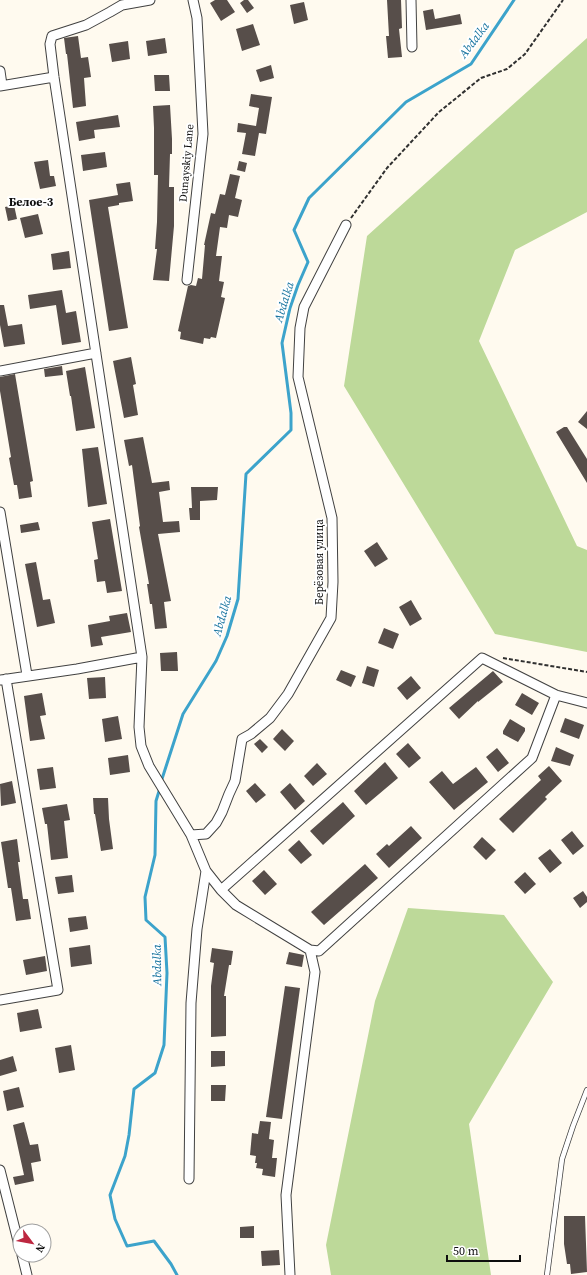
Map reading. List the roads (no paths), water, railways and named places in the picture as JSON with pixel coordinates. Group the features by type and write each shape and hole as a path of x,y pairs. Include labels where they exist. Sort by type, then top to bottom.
{"street":[{"path":"150,0 122,4 86,25 52,36 50,44 142,657 139,727 141,746 165,793 191,834 206,871 221,890 236,905 310,950 319,951 532,758 556,695"},
{"name":"Dunayskiy Lane","path":"187,280 203,134 197,18 193,0"},
{"path":"411,0 412,47"},
{"path":"0,71 1,86 54,77"},
{"name":"Берёзовая улица","path":"191,834 206,834 216,823 235,781 242,739 251,734 270,718 288,694 331,618 333,582 332,518 298,377 300,328 304,307 346,225"},
{"path":"0,371 96,353"},
{"path":"0,512 27,675"},
{"path":"0,1000 58,990 3,679 142,657"},
{"path":"221,890 482,658 556,695 587,703"},
{"path":"188,1179 191,1003 197,929 206,871"},
{"path":"290,1275 286,1195 315,972 310,950"},
{"path":"0,1170 13,1223"},
{"path":"24,1263 27,1275"}],"lane":[{"path":"547,1275 562,1159 587,1090"}],"waterway":[{"name":"Abdalka","path":"161,782 183,714 216,661 227,636 238,599 246,474 291,430 291,413 282,343 290,308 308,262 294,230 309,198 406,102 471,64 514,0"},
{"name":"Abdalka","path":"160,788 156,801 155,855 145,897 146,920 165,937 167,973 164,1045 155,1073 134,1089 125,1156 110,1195 115,1219 127,1246 154,1241 177,1275"}],"district":[{"name":"Белое-3","path":"31,202"}]}
